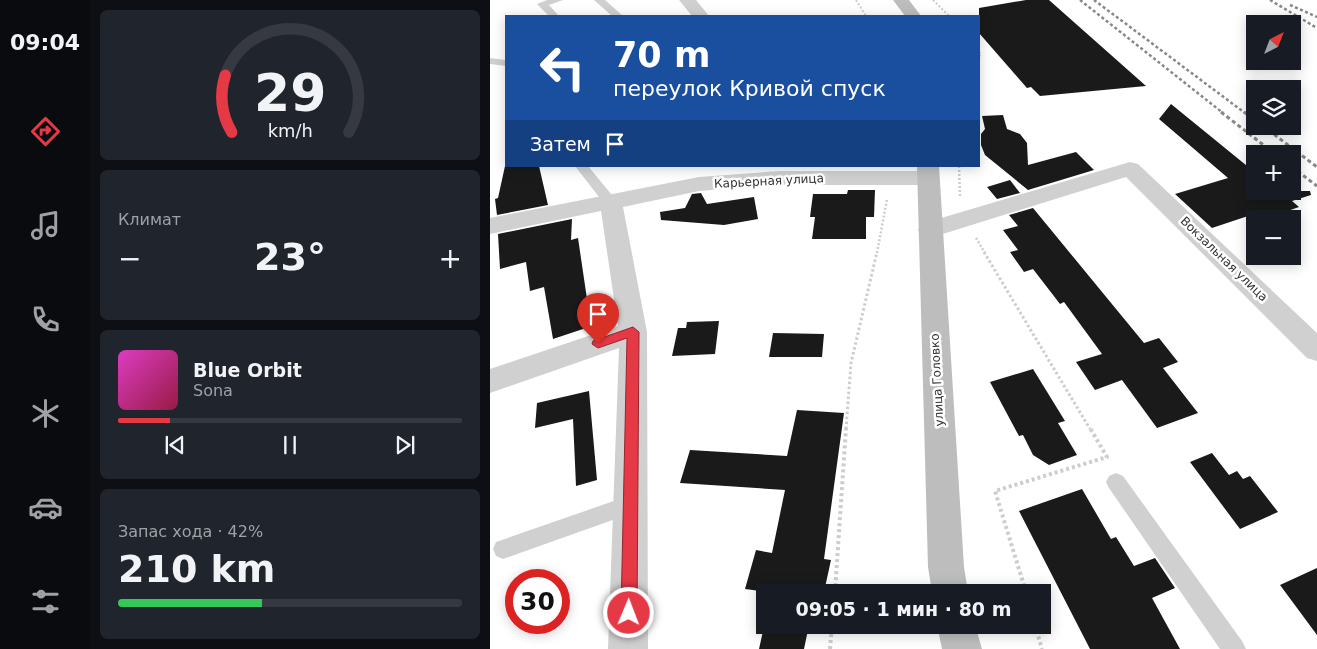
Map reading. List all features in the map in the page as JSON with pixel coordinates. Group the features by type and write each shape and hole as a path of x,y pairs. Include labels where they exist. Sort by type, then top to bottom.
{"main road":[{"path":"901,0 912,15"},
{"name":"улица Головко","path":"928,172 946,567 949,584"},
{"path":"958,634 962,649"}],"street":[{"path":"687,0 700,15"},
{"name":"Вокзальная улица","path":"967,220 1130,168 1317,350"},
{"name":"Карьерная улица","path":"490,226 699,184 780,178 891,176 928,172"},
{"path":"611,203 633,332 628,649"},
{"path":"930,230 967,220"},
{"path":"490,381 633,332"}],"lane":[{"path":"553,15 542,4 558,0"},
{"path":"599,0 617,15"},
{"path":"490,61 505,63"},
{"path":"582,167 611,203"},
{"path":"1116,482 1234,649"},
{"path":"503,549 631,504"}],"path":[{"path":"856,0 865,15"},
{"path":"933,0 948,15"},
{"path":"960,167 960,205 983,254 1107,457 995,491 1024,584"},
{"path":"836,584 851,363 871,286 891,176"},
{"path":"830,649 831,634"},
{"path":"1038,634 1042,649"}],"building":[{"path":"1026,0 1049,0 1146,86 1040,96 1031,87 1027,88 980,34 979,8"},
{"path":"1171,104 1246,165 1246,200 1295,200 1292,201 1299,207 1290,210 1246,210 1246,217 1212,228 1175,194 1228,178 1159,119"},
{"path":"1003,115 1007,129 1020,134 1027,143 1028,165 1076,152 1094,170 1028,190 985,155 981,145 981,134 985,129 982,116"},
{"path":"505,166 539,167 548,205 497,215 495,199 498,198"},
{"path":"1010,180 1020,193 997,199 987,187"},
{"path":"848,190 875,190 874,217 866,217 866,239 812,239 815,217 810,217 813,194 847,194"},
{"path":"1301,191 1310,191 1311,195 1301,198"},
{"path":"701,193 707,204 754,197 758,219 724,225 661,220 660,212 685,208 692,194"},
{"path":"1033,208 1144,343 1159,338 1178,362 1163,368 1198,413 1157,428 1122,380 1095,390 1076,362 1102,354 1064,302 1060,304 1033,269 1024,272 1010,252 1018,250 1003,230 1018,226 1009,215"},
{"path":"572,219 571,240 578,238 587,299 582,301 589,327 553,339 544,287 530,291 526,262 500,269 498,234"},
{"path":"719,321 715,354 672,356 678,328 686,328 687,322"},
{"path":"773,333 824,334 822,357 769,357"},
{"path":"1033,369 1065,421 1058,423 1077,455 1049,465 1033,455 1023,435 1019,436 990,382"},
{"path":"589,391 597,480 576,486 573,419 535,428 537,403"},
{"path":"797,410 844,413 824,559 831,560 826,584 756,584 756,590 745,589 756,550 772,553 785,490 680,483 690,450 787,456"},
{"path":"1212,453 1229,475 1237,471 1243,479 1250,476 1278,512 1240,529 1190,462"},
{"path":"1082,489 1111,539 1116,537 1134,566 1155,558 1175,588 1152,598 1180,649 1090,649 1019,511"},
{"path":"1317,568 1317,635 1280,585"},
{"path":"762,634 807,634 804,649 759,649"}],"railway":[{"path":"1080,0 1223,113"},
{"path":"1094,0 1245,113"},
{"path":"1270,0 1317,28"},
{"path":"1290,5 1317,17"},
{"path":"1221,112 1263,145"},
{"path":"1275,135 1317,167"},
{"path":"1301,174 1317,186"}],"route":[{"path":"598,344 633,332 629,613"}]}
